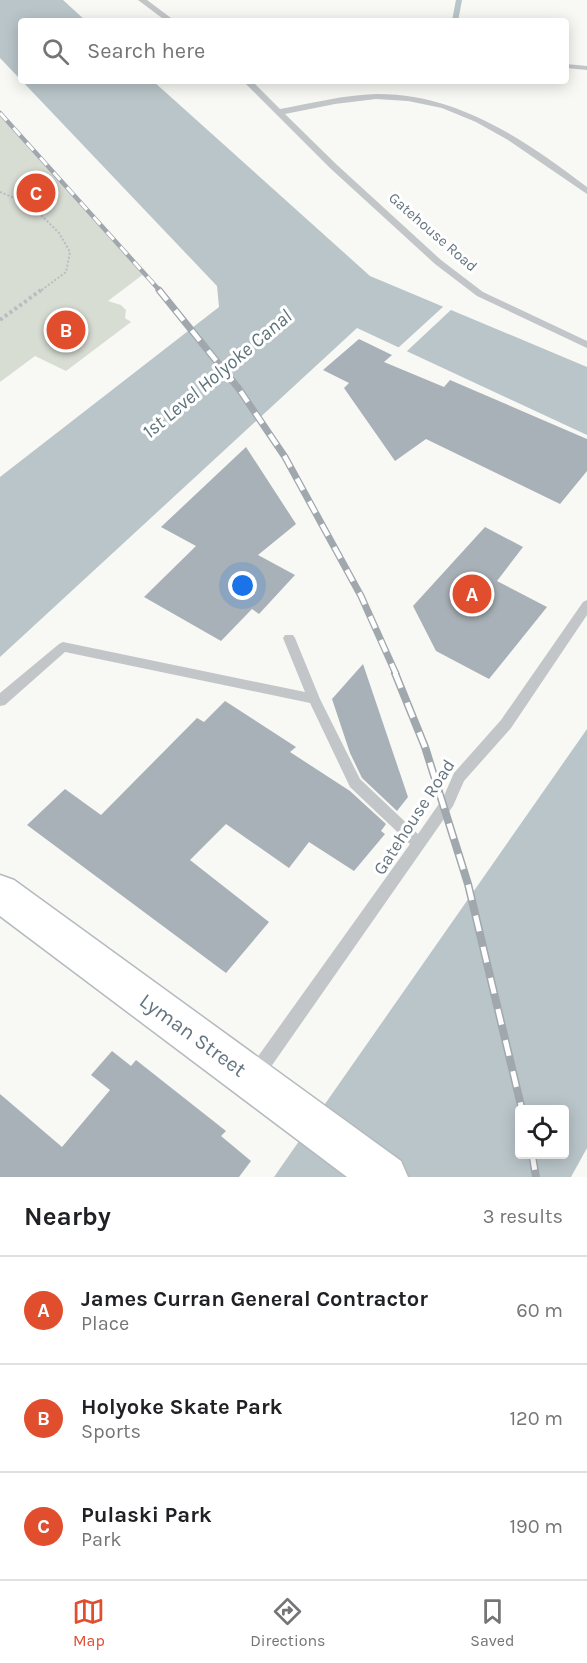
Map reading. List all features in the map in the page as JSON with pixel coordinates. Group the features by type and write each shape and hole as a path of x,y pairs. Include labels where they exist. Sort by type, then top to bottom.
{"main road":[{"name":"Lyman Street","path":"0,893 385,1177"}],"lane":[{"path":"142,0 167,18"},
{"path":"569,66 587,68"},
{"name":"Gatehouse Road","path":"250,84 333,166 438,262 471,288 587,345"},
{"path":"280,112 353,99 389,97 425,102 460,111 537,156 587,191"},
{"name":"Gatehouse Road","path":"253,1079 448,802 459,777 506,724 587,605"},
{"path":"289,638 314,699 356,783 419,844"},
{"path":"0,700 63,647 314,699"}],"path":[{"path":"0,192 31,205 60,234 70,252 66,272 0,320"}],"shaded area":[{"path":"0,112 145,273 108,301 121,305 126,310 125,318 131,322 66,371 35,356 0,382"}],"water":[{"path":"0,0 63,0 83,18 18,18 18,77 0,58"},
{"name":"1st Level Holyoke Canal","path":"25,84 156,84 370,276 587,367 587,435 357,328 0,657 0,477 219,307 217,286"},
{"path":"587,729 587,1148 571,1177 274,1177"}],"pier":[{"path":"445,305 453,308 406,352 398,348"}],"building":[{"path":"359,339 392,355 384,362 444,387 450,380 587,439 587,471 560,504 426,439 395,461 344,388 349,383 323,370"},
{"path":"246,447 296,524 258,555 295,575 259,614 252,609 221,641 144,597 196,546 161,527"},
{"path":"485,527 523,547 497,581 547,607 489,679 436,651 413,606"},
{"path":"363,664 408,797 397,811 362,778 350,753 332,699"},
{"path":"225,701 296,747 290,752 350,791 386,824 381,831 385,834 354,871 309,842 289,868 226,824 190,860 269,922 226,973 27,825 65,789 101,815 197,718 204,722"},
{"path":"112,1051 131,1066 136,1060 226,1131 221,1136 251,1161 239,1177 0,1177 0,1094 62,1147 110,1090 91,1075"}],"waterway":[{"path":"456,18 459,0"}],"railway":[{"path":"0,113 161,292"},
{"path":"159,290 239,389 285,457 361,596 396,674"},
{"path":"395,673 425,747 468,884 521,1105"},
{"path":"533,1159 536,1177"}],"place":[{"name":"Pulaski Park","path":"36,193"},
{"name":"Holyoke Skate Park","path":"66,330"},
{"name":"James Curran General Contractor","path":"472,594"}]}
